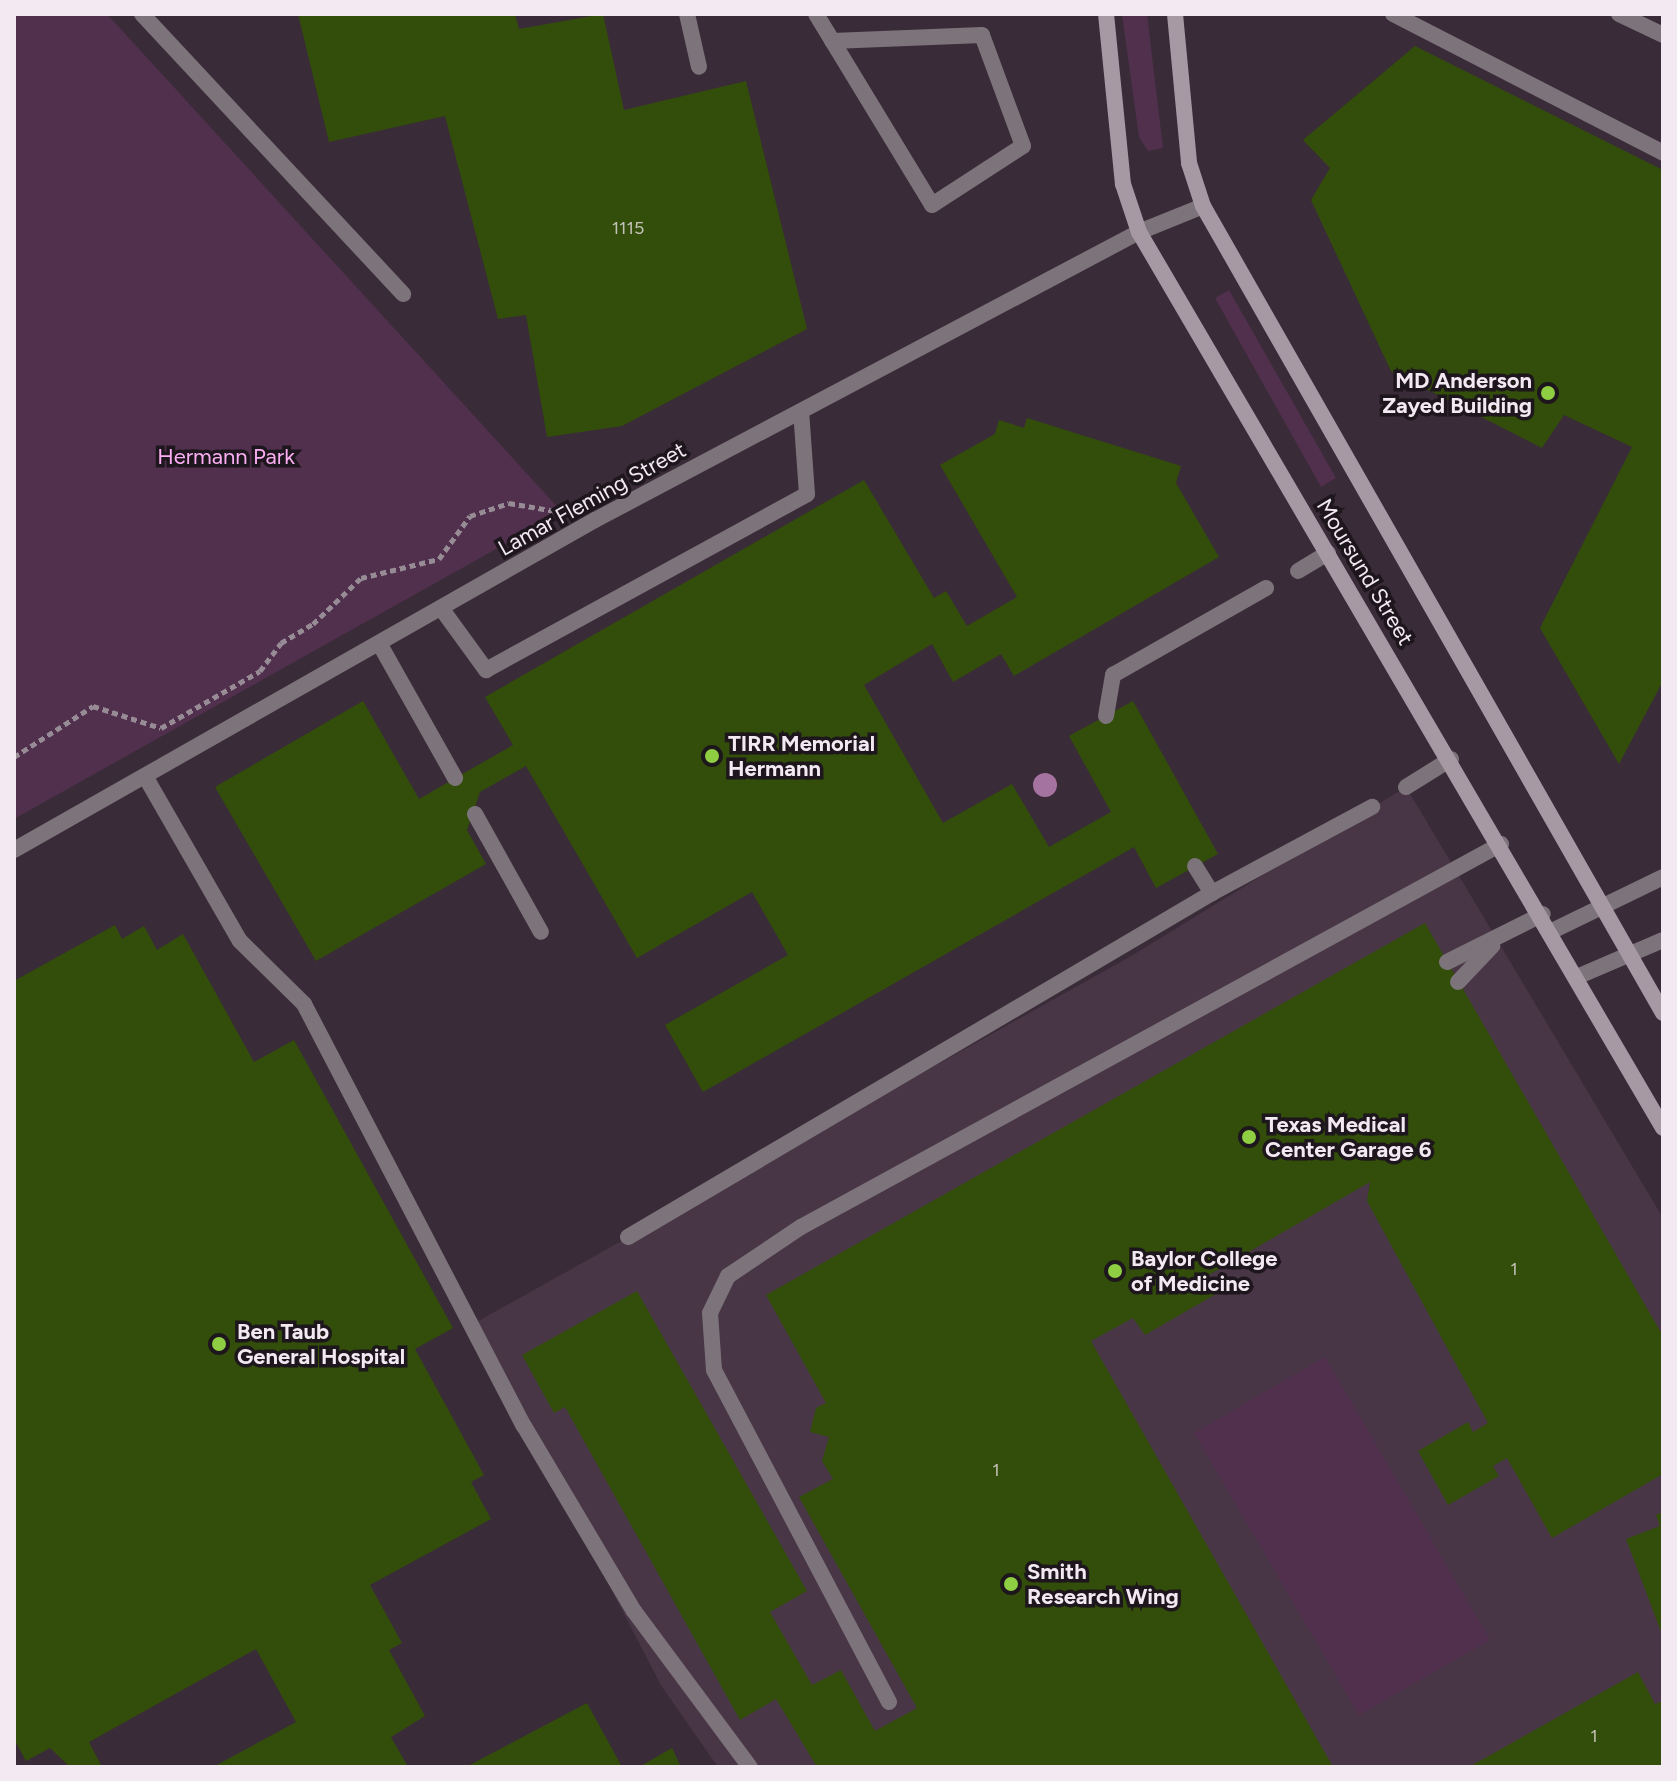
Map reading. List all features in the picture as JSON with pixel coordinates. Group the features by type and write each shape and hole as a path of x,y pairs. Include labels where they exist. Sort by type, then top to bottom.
{"street":[{"path":"142,14 403,294"},
{"path":"687,14 699,67"},
{"path":"816,14 832,41 932,205 1023,146 982,35 832,41"},
{"name":"Moursund Street","path":"1106,14 1123,184 1139,232 1543,914 1663,1128"},
{"name":"Moursund Street","path":"1175,14 1189,163 1203,206 1663,1013"},
{"path":"1393,14 1663,153"},
{"path":"1619,14 1663,35"},
{"name":"Lamar Fleming Street","path":"14,850 595,520 1139,232 1203,206"},
{"path":"441,608 486,670 807,494 801,411"},
{"path":"1298,571 1328,553"},
{"path":"1106,716 1113,675 1266,588"},
{"path":"379,643 455,778"},
{"path":"1406,787 1451,759"},
{"path":"145,776 240,941 304,1004 524,1426 634,1611 750,1767"},
{"path":"628,1237 1212,893 1372,807"},
{"path":"475,814 541,932"},
{"path":"889,1702 714,1370 710,1313 728,1276 801,1227 1501,844"},
{"path":"1195,866 1212,893"},
{"path":"1552,931 1663,877"},
{"path":"1447,962 1492,946 1543,914"},
{"path":"1579,976 1663,940"},
{"path":"1458,982 1492,946"}],"path":[{"path":"14,757 93,706 161,728 260,671 281,643 313,624 361,578 439,559 470,516 509,503 595,520"}],"shaded area":[{"name":"Baylor College of Medicine","path":"1406,787 1663,1218 1663,1767 718,1767 662,1687 473,1324 1133,955"}],"green space":[{"name":"Hermann Park","path":"14,14 107,14 562,512 14,819"},
{"path":"1122,14 1147,14 1163,148 1148,151 1139,137"},
{"path":"1229,290 1336,478 1321,487 1215,298"},
{"path":"1325,1357 1490,1640 1359,1715 1194,1433"}],"building":[{"path":"298,14 515,14 519,29 603,14 624,110 746,81 807,329 622,426 547,437 526,315 498,319 445,116 329,142"},
{"name":"MD Anderson Zayed Building","path":"1415,46 1663,170 1663,681 1619,764 1540,628 1632,447 1564,415 1542,448 1391,371 1311,200 1330,168 1303,140"},
{"name":"TIRR Memorial Hermann","path":"1027,418 1181,466 1176,483 1219,557 1014,676 1001,654 953,682 932,644 864,685 943,823 1012,784 1049,847 1111,812 1069,736 1133,701 1218,854 1156,888 1134,847 703,1092 665,1025 788,955 752,892 637,958 526,766 480,792 467,830 486,864 316,961 215,787 363,701 419,799 513,745 485,697 864,480 934,598 946,591 967,626 1017,597 940,465 995,434 999,420 1024,428"},
{"path":"1425,923 1663,1336 1663,1474 1552,1538 1507,1458 1493,1466 1499,1476 1448,1505 1418,1451 1468,1422 1473,1432 1488,1423 1367,1201 1370,1182 1207,1276 1216,1294 1145,1335 1133,1318 1091,1341 1333,1767 817,1767 776,1699 740,1720 565,1407 554,1413 522,1355 637,1291 807,1591 770,1612 812,1685 841,1670 875,1731 917,1708 799,1497 833,1479 822,1461 829,1437 810,1432 816,1408 826,1403 766,1295"},
{"name":"Ben Taub General Hospital","path":"115,925 122,939 144,926 157,950 183,934 254,1062 294,1040 453,1328 415,1349 484,1475 471,1482 491,1519 370,1585 402,1643 389,1650 425,1716 391,1737 408,1767 213,1767 296,1722 256,1649 89,1742 102,1767 70,1767 50,1748 26,1761 14,1739 14,981"},
{"path":"1663,1512 1663,1637 1626,1539 1660,1526 1656,1515"},
{"path":"1638,1672 1655,1704 1663,1701 1663,1767 1469,1767"},
{"path":"587,1703 622,1767 466,1767"},
{"path":"672,1748 681,1767 639,1767"}],"place":[{"name":"MD Anderson Zayed Building","path":"1548,393"},
{"name":"TIRR Memorial Hermann","path":"712,756"},
{"name":"Texas Medical Center Garage 6","path":"1249,1137"},
{"name":"Baylor College of Medicine","path":"1115,1271"},
{"name":"Ben Taub General Hospital","path":"219,1344"},
{"name":"Smith Research Wing","path":"1011,1584"}]}
